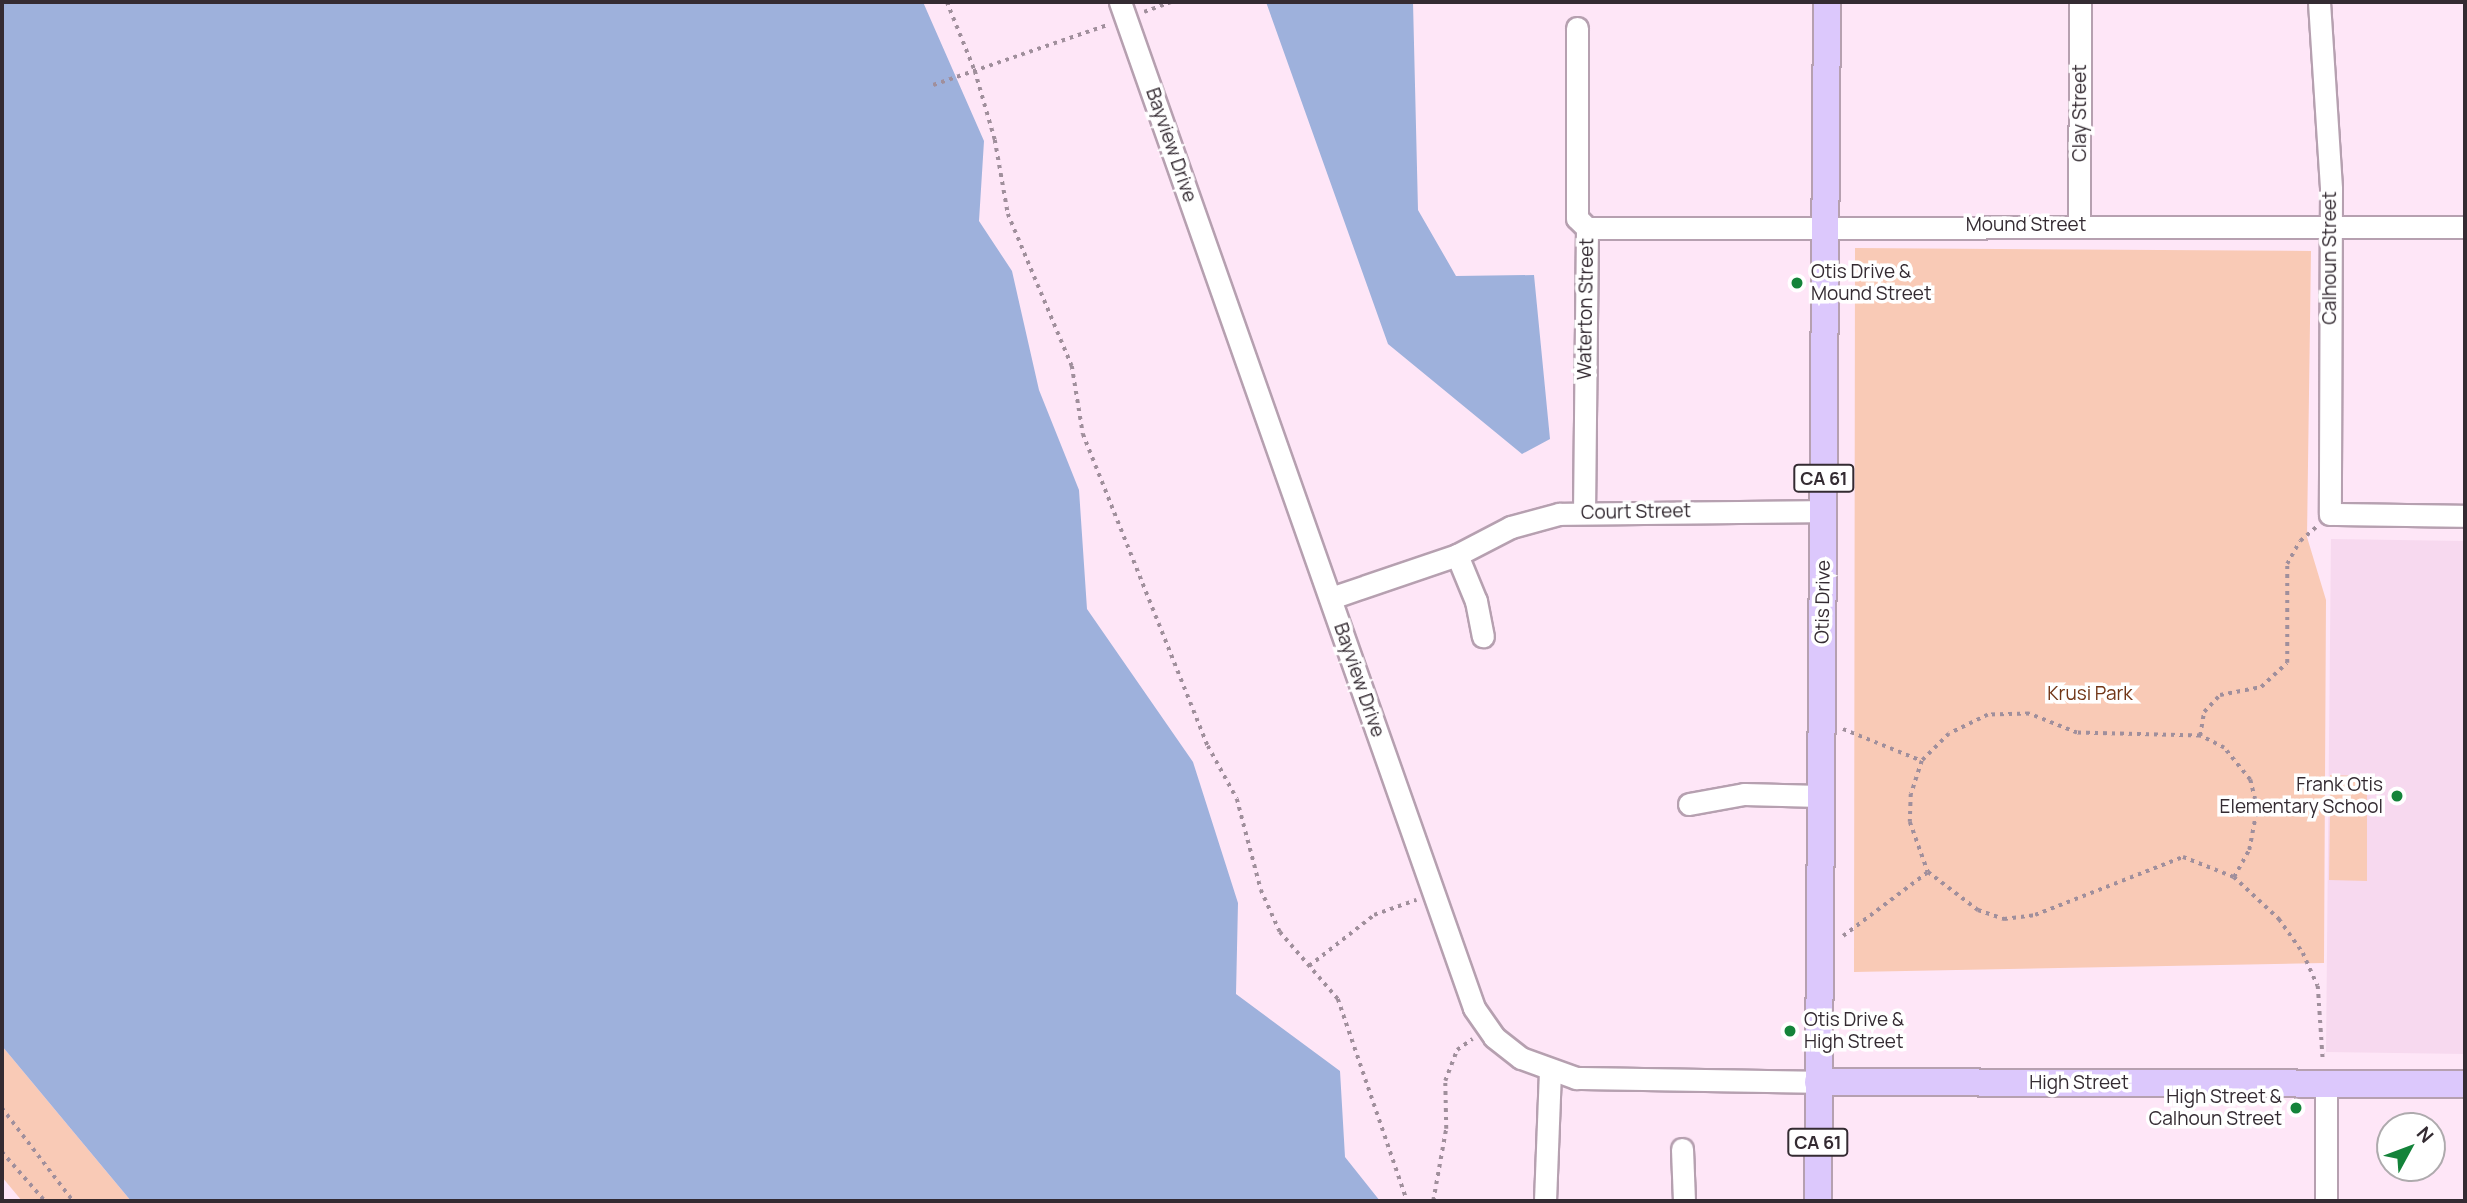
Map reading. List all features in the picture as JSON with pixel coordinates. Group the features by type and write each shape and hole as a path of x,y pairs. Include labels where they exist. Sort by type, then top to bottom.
{"main road":[{"name":"Otis Drive","path":"1818,1201 1827,2"},
{"name":"High Street","path":"1818,1082 2465,1084"}],"street":[{"name":"Clay Street","path":"2079,225 2080,2"},
{"name":"Calhoun Street","path":"2319,2 2331,226 2330,514"},
{"name":"Bayview Drive","path":"1123,10 1474,1008 1488,1028 1521,1058 1550,1072 1604,1081 1818,1082"},
{"name":"Waterton Street","path":"1577,28 1577,218 1587,228 1584,511"},
{"name":"Mound Street","path":"1587,228 1826,224 2465,227"},
{"name":"Court Street","path":"1331,598 1457,555 1534,519 1584,511 1824,511"},
{"path":"2330,514 2465,516"},
{"path":"1457,555 1476,601 1483,636"},
{"path":"1689,804 1744,794 1820,796"},
{"path":"1545,1201 1550,1072"},
{"path":"2326,1084 2326,1201"},
{"path":"1682,1149 1684,1201"}],"path":[{"path":"947,2 975,71 995,140 1008,214 1072,366 1083,434 1208,746 1237,799 1261,890 1280,932 1338,999 1407,1201"},
{"path":"933,85 975,71 1123,10 1172,2"},
{"path":"2200,736 2204,712 2220,695 2261,687 2287,663 2287,565 2301,541 2330,514"},
{"path":"2234,877 2249,850 2258,808 2250,780 2224,748 2200,736 2077,733 2029,715 1988,715 1949,734 1922,761 1911,794 1910,822 1928,872 1978,910 2004,919 2035,915 2183,857 2234,877 2279,919 2318,986 2326,1084"},
{"path":"1821,720 1922,761"},
{"path":"1819,954 1928,872"},
{"path":"1309,966 1374,915 1434,894"},
{"path":"1433,1201 1446,1129 1445,1081 1457,1050 1488,1028"},
{"path":"2,1108 73,1201"},
{"path":"2,1153 46,1201"}],"shaded area":[{"name":"Frank Otis Elementary School","path":"2331,539 2465,541 2465,1054 2326,1052"}],"green space":[{"name":"Krusi Park","path":"1855,248 2311,251 2307,537 2326,600 2324,963 1854,972"},
{"path":"2330,775 2367,776 2367,810 2330,810"},
{"path":"2330,812 2367,812 2367,881 2329,880"},
{"path":"2,1046 131,1201 22,1201 2,1177"}],"water":[{"path":"2,2 923,2 984,141 979,221 1012,271 1039,390 1079,490 1087,609 1193,762 1238,903 1236,994 1340,1071 1345,1157 1380,1201 131,1201 2,1046"},
{"path":"1266,2 1413,2 1418,210 1456,276 1534,275 1550,439 1522,454 1388,344"}],"place":[{"name":"Otis Drive & Mound Street","path":"1797,283"},
{"name":"Frank Otis Elementary School","path":"2397,796"},
{"name":"Otis Drive & High Street","path":"1790,1031"},
{"name":"High Street & Calhoun Street","path":"2296,1108"}]}
